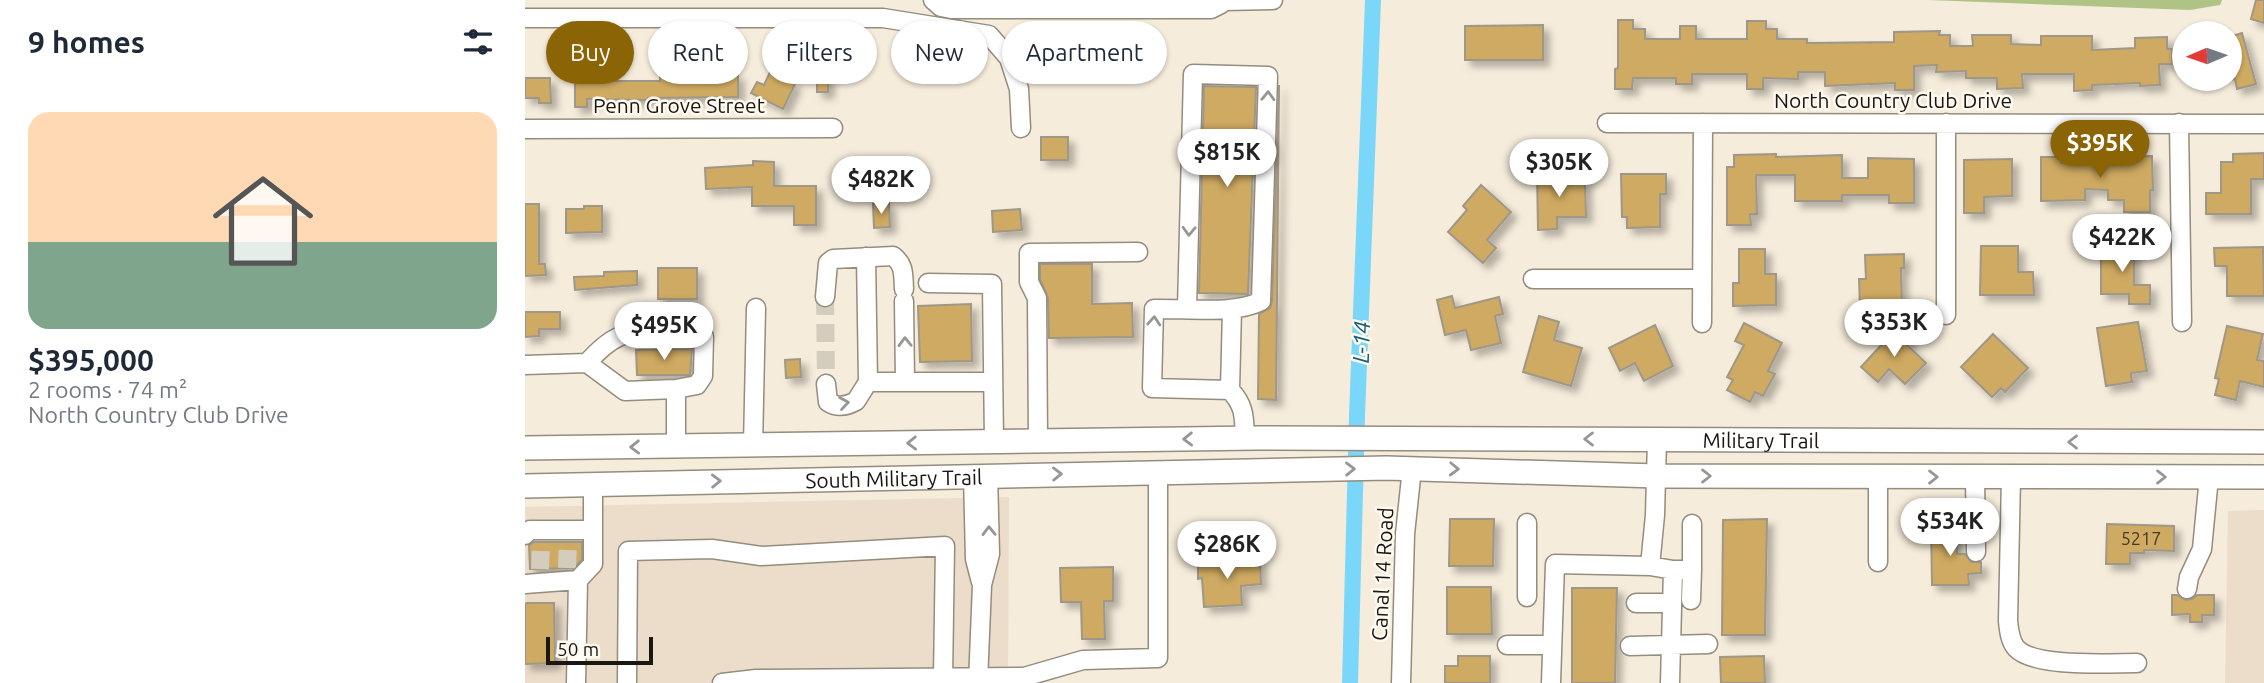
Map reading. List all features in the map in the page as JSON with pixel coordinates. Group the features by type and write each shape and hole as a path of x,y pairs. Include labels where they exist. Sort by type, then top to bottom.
{"main road":[{"name":"South Military Trail","path":"525,448 1251,438"},
{"name":"Military Trail","path":"1251,438 2264,442"},
{"path":"981,475 1031,441"},
{"path":"769,480 843,464 939,463 946,461 953,454 958,443"},
{"name":"Military Trail","path":"1262,470 1412,468 1657,476 2264,477"},
{"name":"South Military Trail","path":"525,486 1262,470"}],"street":[{"path":"933,0 941,7 1105,4 1211,9 1224,0 1273,0"},
{"path":"525,18 883,18 989,35 1009,58 1019,89 1021,128"},
{"path":"1187,308 1193,74 1268,76 1261,301 1250,307 1232,309 1154,309 1152,388 1230,390"},
{"name":"North Country Club Drive","path":"1607,123 2264,124"},
{"path":"1702,323 1703,123"},
{"path":"1946,123 1946,315"},
{"path":"2179,123 2182,321"},
{"name":"Penn Grove Street","path":"525,129 833,128"},
{"path":"1031,441 1037,298 1029,282 1029,253 1138,252"},
{"path":"825,297 830,260 893,256 900,261 903,268 905,382"},
{"path":"826,384 828,402 833,406 841,406 856,401 868,382 866,257"},
{"path":"1533,279 1702,279"},
{"path":"928,283 992,284 994,442"},
{"path":"753,446 756,308"},
{"path":"1232,309 1230,390 1240,401 1251,438"},
{"path":"525,365 587,363 625,391 676,389 697,385 703,376 704,337 685,328 624,333 604,344 587,363"},
{"path":"868,382 993,382"},
{"path":"676,389 676,447"},
{"path":"1650,566 1657,439"},
{"name":"Canal 14 Road","path":"1401,683 1405,534 1412,468"},
{"path":"722,683 756,679 943,678 978,681 1024,677 1083,660 1158,658 1158,472"},
{"path":"978,681 982,585 990,554 981,475"},
{"path":"1878,477 1878,562"},
{"path":"1975,477 1976,552"},
{"path":"2011,477 2008,621 2009,634 2015,647 2026,655 2042,660 2137,663"},
{"path":"2187,589 2203,542 2209,477"},
{"path":"535,578 571,577 593,564 593,484"},
{"path":"1527,523 1527,597"},
{"path":"1692,524 1692,600"},
{"path":"535,536 568,536 593,530"},
{"path":"627,683 628,551 712,549 761,556 945,546 943,678"},
{"path":"1527,564 1650,566 1692,570"},
{"path":"1551,683 1555,564"},
{"path":"1670,683 1673,570"},
{"path":"571,577 576,683"},
{"path":"1636,603 1672,603"},
{"path":"1630,646 1708,644"},
{"path":"1507,645 1552,645"}],"shaded area":[{"path":"1009,497 1008,683 525,683 525,507"},
{"path":"2264,510 2264,683 2225,683 2228,511"}],"green space":[{"path":"1928,0 2222,0 2220,5 2190,10"}],"building":[{"path":"2256,0 2264,0 2264,23 2251,19"},
{"path":"1618,20 1633,20 1633,29 1645,29 1645,39 1680,39 1680,26 1696,26 1696,39 1747,39 1747,21 1766,21 1766,29 1777,29 1777,39 1807,39 1807,43 1894,42 1894,32 1940,31 1939,35 1950,35 1950,46 1973,46 1972,35 2011,35 2011,44 2041,45 2041,36 2092,36 2092,50 2135,48 2135,38 2167,37 2167,49 2172,49 2172,64 2159,64 2160,85 2092,85 2092,90 2074,91 2074,74 2022,74 2023,88 1997,89 1997,78 1966,78 1966,71 1936,72 1937,65 1914,66 1914,90 1895,90 1895,83 1825,86 1825,72 1798,72 1798,79 1763,78 1763,89 1747,89 1747,74 1692,74 1692,84 1676,84 1676,78 1633,78 1632,89 1615,89 1615,69 1618,68"},
{"path":"1543,25 1543,60 1465,60 1465,26"},
{"path":"2242,33 2256,84 2242,88"},
{"path":"525,78 546,78 546,84 550,84 551,103 539,103 539,98 525,98"},
{"path":"634,81 648,81 648,84 738,84 738,97 587,99 587,107 575,107 575,84 634,84"},
{"path":"757,82 764,85 795,84 783,109 751,93"},
{"path":"817,84 828,84 828,92 817,92"},
{"path":"1279,85 1276,400 1258,399 1259,314 1270,308 1272,301"},
{"path":"1204,86 1256,87 1248,294 1199,293"},
{"path":"1041,137 1068,137 1068,160 1041,160"},
{"path":"2264,153 2264,179 2251,179 2251,214 2206,214 2206,193 2221,193 2221,162 2233,162 2233,154"},
{"path":"1776,154 1776,157 1842,155 1842,178 1868,178 1868,158 1914,159 1914,203 1889,203 1889,195 1842,195 1842,201 1795,201 1795,175 1756,175 1757,214 1750,214 1751,225 1727,225 1727,167 1734,167 1734,155"},
{"path":"2152,156 2153,190 2150,190 2150,212 2124,212 2124,200 2108,200 2108,190 2085,189 2085,200 2041,201 2041,157 2061,157 2061,163 2099,162 2099,157"},
{"path":"2012,159 2012,196 1984,197 1984,213 1964,213 1964,160"},
{"path":"753,161 774,162 774,186 816,186 816,225 794,225 794,206 752,206 752,187 706,189 705,168 753,165"},
{"path":"1537,171 1564,171 1564,180 1585,180 1586,217 1557,217 1557,229 1538,230"},
{"path":"1621,174 1666,174 1666,194 1660,194 1660,227 1627,228 1627,217 1622,217"},
{"path":"1481,185 1511,212 1487,240 1496,248 1483,263 1448,232 1467,210 1463,206"},
{"path":"889,203 890,227 874,228 873,204"},
{"path":"525,204 539,204 539,264 545,264 546,275 525,276"},
{"path":"584,206 602,206 602,232 566,233 566,209 584,209"},
{"path":"1020,209 1022,230 993,232 992,211"},
{"path":"2101,245 2134,245 2134,285 2150,285 2150,304 2129,304 2129,294 2101,294"},
{"path":"1981,246 2018,246 2018,272 2033,272 2034,295 1980,295"},
{"path":"2263,247 2264,296 2227,296 2227,266 2215,266 2214,248"},
{"path":"1739,249 1765,249 1765,274 1776,274 1776,305 1733,306 1733,283 1739,283"},
{"path":"1904,254 1904,268 1901,268 1902,305 1860,306 1859,279 1866,279 1865,255"},
{"path":"1040,264 1092,264 1092,304 1132,303 1133,337 1049,338 1048,298 1040,279"},
{"path":"658,268 697,268 697,299 658,299"},
{"path":"637,271 637,285 575,290 574,277 604,276 604,272"},
{"path":"1452,296 1455,308 1499,297 1503,314 1495,316 1501,343 1471,350 1466,330 1445,335 1437,300"},
{"path":"971,304 972,361 920,362 918,306"},
{"path":"525,312 560,312 560,329 539,329 539,336 525,337"},
{"path":"1539,316 1559,322 1554,340 1582,348 1571,386 1523,372"},
{"path":"2138,322 2147,371 2131,373 2132,382 2106,386 2097,328"},
{"path":"1744,323 1782,343 1768,371 1775,374 1763,396 1755,392 1750,402 1727,390 1733,380 1727,377 1744,345 1735,341"},
{"path":"1655,325 1673,366 1644,381 1635,363 1620,371 1609,348"},
{"path":"2227,326 2263,334 2257,360 2264,361 2264,387 2240,381 2236,400 2215,395 2219,379 2215,378"},
{"path":"1896,329 1910,341 1907,345 1926,363 1905,384 1889,369 1878,382 1861,367"},
{"path":"1993,334 2028,368 2005,392 2001,388 1992,397 1961,367"},
{"path":"692,349 690,375 637,375 636,350"},
{"path":"800,359 801,377 786,378 785,360"},
{"path":"1450,519 1494,519 1493,566 1449,566"},
{"path":"1767,519 1765,635 1722,635 1723,520"},
{"path":"1931,524 1957,524 1957,554 1965,554 1971,562 1981,562 1981,573 1968,574 1969,585 1932,585"},
{"path":"2107,524 2174,526 2174,551 2144,550 2144,553 2130,553 2130,564 2106,564"},
{"path":"534,542 582,542 582,560 573,568 530,569 529,545"},
{"path":"1260,561 1261,584 1241,586 1242,605 1204,607 1202,578 1198,579 1198,563"},
{"path":"1113,567 1113,601 1104,601 1105,639 1082,639 1081,602 1061,602 1060,568"},
{"path":"1447,587 1491,587 1492,634 1447,634"},
{"path":"1572,588 1617,588 1615,683 1572,683"},
{"path":"2172,595 2186,600 2197,595 2214,595 2214,615 2202,615 2202,622 2190,622 2190,614 2172,615"},
{"path":"527,603 554,603 555,663 525,664"},
{"path":"1458,656 1490,656 1490,683 1445,683 1445,666 1458,666"},
{"path":"1764,656 1765,683 1721,683 1720,657"}],"waterway":[{"name":"L-14","path":"1350,683 1373,0"}],"tunnel":[{"path":"825,297 826,384"},
{"path":"540,569 541,542"},
{"path":"567,568 568,542"}]}
